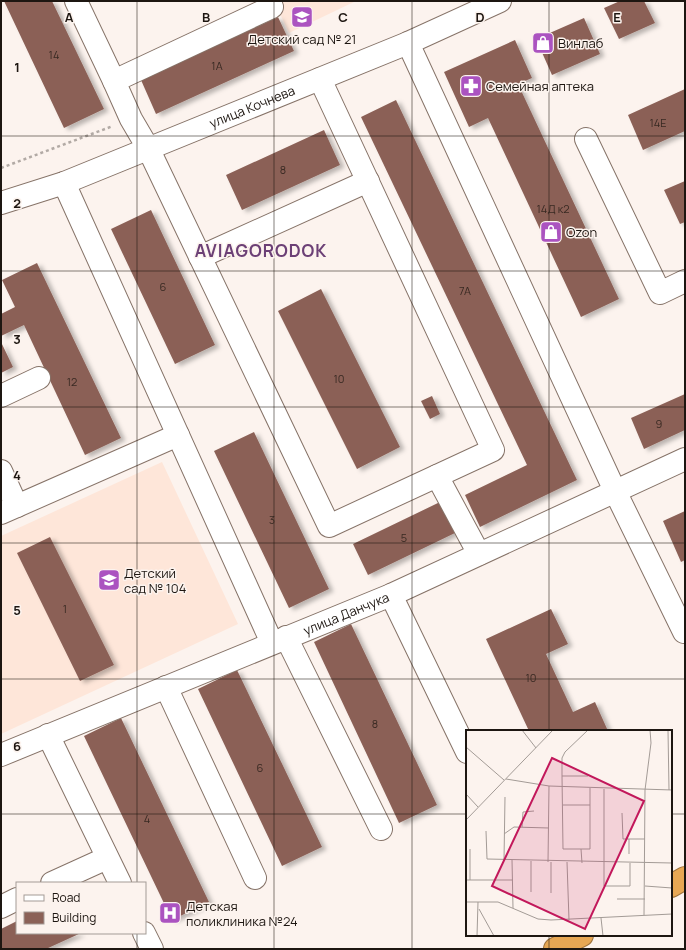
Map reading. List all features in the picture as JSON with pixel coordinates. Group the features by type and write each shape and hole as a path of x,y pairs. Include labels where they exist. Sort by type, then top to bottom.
{"highway":[{"path":"672,885 685,878"}],"street":[{"path":"76,1 114,81 130,119 148,148 329,526 494,450 320,79"},
{"name":"улица Кочнева","path":"1,203 64,183 408,43 500,1"},
{"path":"114,81 272,7"},
{"path":"408,43 615,491 685,632"},
{"path":"586,139 660,293 685,282"},
{"path":"200,257 368,181"},
{"path":"64,183 178,435 279,640 382,829"},
{"path":"1,396 39,378"},
{"path":"1,471 9,510 178,435"},
{"name":"улица Данчука","path":"1,755 390,595 685,459"},
{"path":"438,476 479,554"},
{"path":"390,595 466,750"},
{"path":"166,687 255,878"},
{"path":"48,736 119,882"},
{"path":"54,882 107,858"},
{"path":"1,907 16,900"},
{"path":"144,934 152,949"}],"path":[{"path":"1,168 130,119"}],"shaded area":[{"name":"Детский сад № 21","path":"274,1 356,1 289,33"},
{"name":"Детский сад № 104","path":"162,462 238,624 1,734 1,536"}],"building":[{"path":"4,1 52,1 104,109 64,128"},
{"path":"620,1 644,1 655,23 619,39 604,8"},
{"path":"278,17 294,51 156,114 141,80"},
{"path":"584,18 600,54 552,75 536,39"},
{"path":"515,40 532,78 518,84 619,299 581,317 488,118 469,127 444,72"},
{"path":"685,89 685,131 643,150 628,115"},
{"path":"396,100 577,480 480,527 465,495 527,465 361,117"},
{"path":"324,130 340,165 242,210 226,175"},
{"path":"685,181 685,222 680,224 664,190"},
{"path":"151,210 215,345 175,364 111,229"},
{"path":"37,263 121,438 85,455 24,325 1,336 1,314 15,307 2,280"},
{"path":"321,289 400,447 357,469 278,311"},
{"path":"1,342 13,367 1,373"},
{"path":"685,394 685,430 644,449 631,418"},
{"path":"432,396 440,414 430,419 421,401"},
{"path":"254,432 329,589 289,608 214,451"},
{"path":"440,502 455,533 368,575 353,544"},
{"path":"685,511 685,560 681,562 663,521"},
{"path":"50,537 114,665 80,681 17,553"},
{"path":"551,609 568,644 546,654 573,712 595,702 608,730 529,730 486,639"},
{"path":"351,624 437,805 399,823 314,642"},
{"path":"237,670 322,847 282,866 198,689"},
{"path":"121,718 209,902 172,920 84,736"},
{"path":"16,922 16,934 79,934 46,949 1,949 1,929"}],"place":[{"name":"Детский сад № 21","path":"302,17"},
{"name":"Винлаб","path":"543,43"},
{"name":"Семейная аптека","path":"471,86"},
{"name":"Ozon","path":"551,232"},
{"name":"Детский сад № 104","path":"109,580"},
{"name":"Детская поликлиника №24","path":"170,913"}],"district":[{"name":"AVIAGORODOK","path":"261,251"}]}
